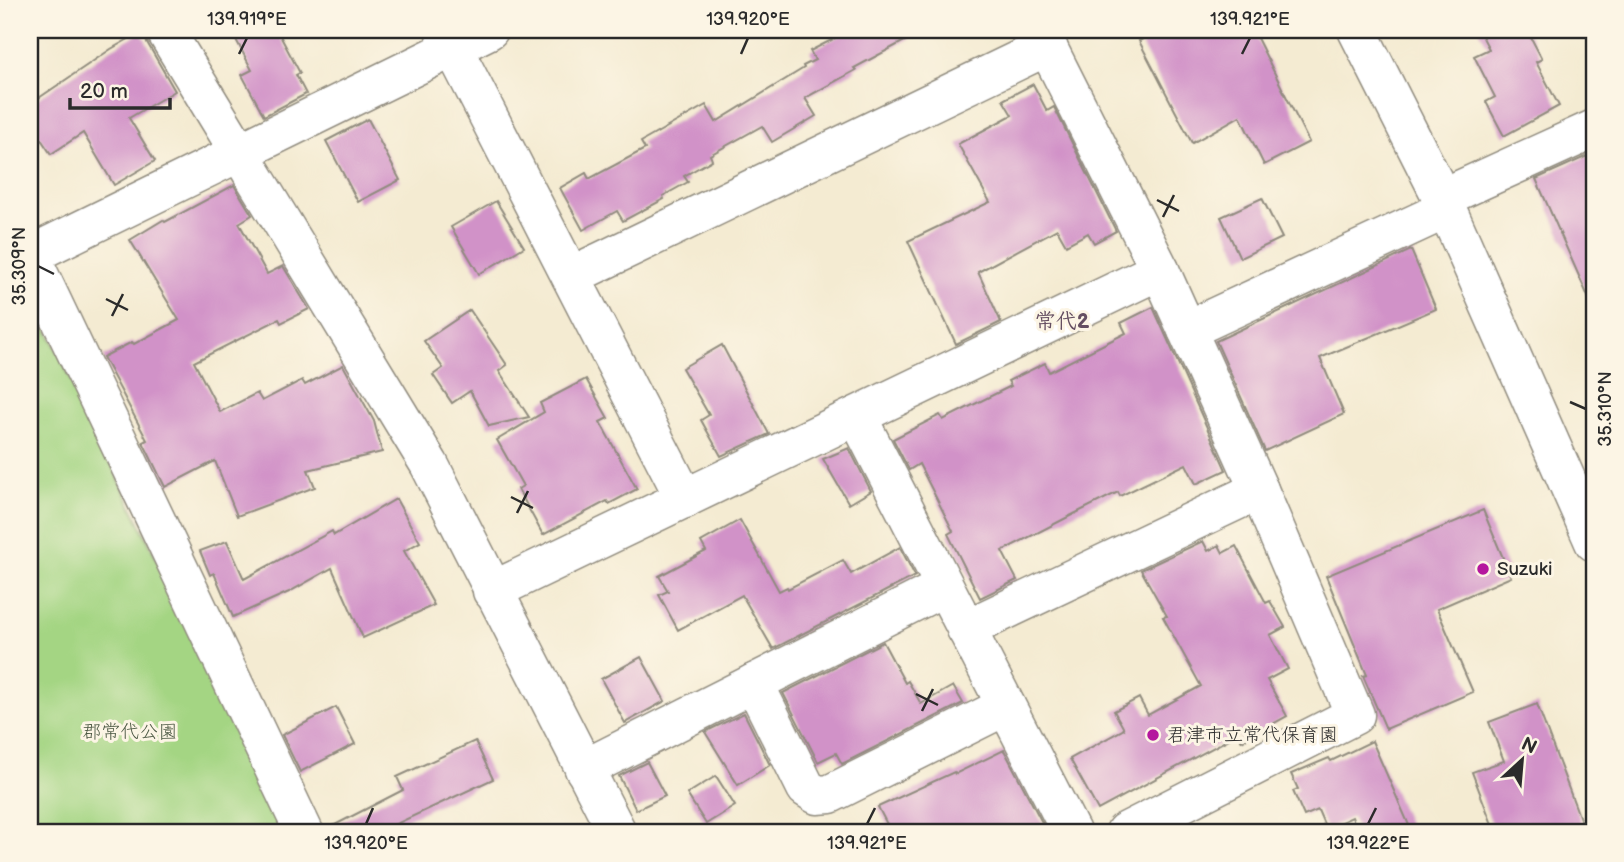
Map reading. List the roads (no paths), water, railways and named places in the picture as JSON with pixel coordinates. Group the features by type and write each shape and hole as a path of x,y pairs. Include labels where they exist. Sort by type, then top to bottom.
{"street":[{"path":"165,30 429,464 617,832"},
{"path":"304,832 30,255 238,152 449,38 489,30"},
{"path":"1357,30 1444,203 1594,542"},
{"path":"449,38 685,499"},
{"path":"570,276 1044,38 1160,270 1259,490 1355,715 1125,832"},
{"path":"1187,330 1594,128"},
{"path":"492,591 1160,270"},
{"path":"857,416 1071,832"},
{"path":"966,629 1259,490"},
{"path":"584,769 944,586"},
{"path":"754,683 806,788 817,795 830,794 1006,706"}],"place":[{"name":"Suzuki","path":"1483,569"},
{"name":"君津市立常代保育園","path":"1153,735"}],"district":[{"name":"常代2","path":"1062,321"}],"park label":[{"name":"郡常代公園","path":"130,732"}]}
